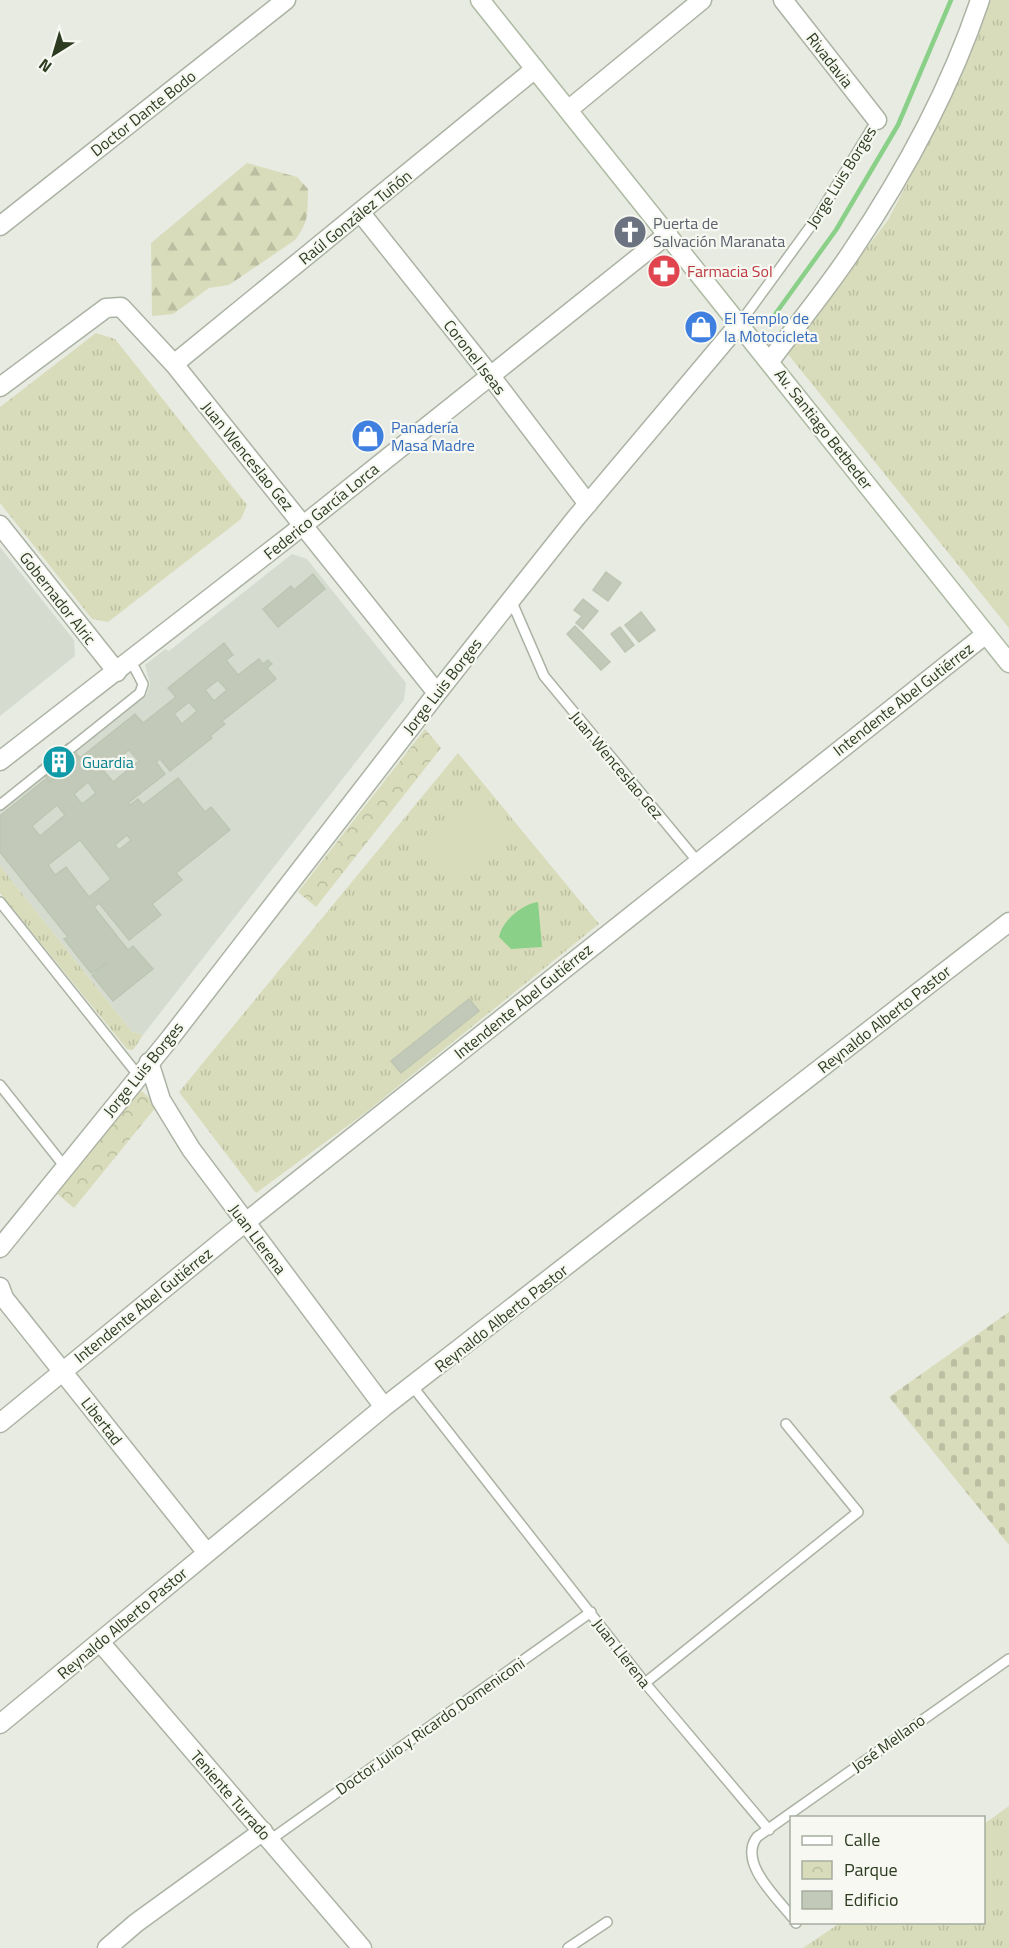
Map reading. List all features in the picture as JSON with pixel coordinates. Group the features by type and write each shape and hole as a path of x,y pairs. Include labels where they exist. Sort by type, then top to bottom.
{"street":[{"name":"Doctor Dante Bodo","path":"0,226 286,0"},
{"name":"Av. Santiago Betbeder","path":"480,0 1008,659"},
{"path":"568,110 702,0"},
{"name":"Rivadavia","path":"783,0 877,120"},
{"path":"770,361 850,254 881,206 933,113 980,0"},
{"name":"Raúl González Tuñón","path":"174,364 535,69"},
{"name":"Coronel Iseas","path":"360,212 490,375 588,504"},
{"name":"Federico García Lorca","path":"0,761 303,525 668,234"},
{"name":"Juan Wenceslao Gez","path":"0,387 106,308 122,308 174,364 437,693"},
{"name":"Jorge Luis Borges","path":"0,1248 511,599 740,323"},
{"name":"Gobernador Alric","path":"0,525 124,666"},
{"name":"Intendente Abel Gutiérrez","path":"0,1423 245,1223 986,634"},
{"name":"Reynaldo Alberto Pastor","path":"0,1724 384,1407 412,1388 1009,922"},
{"name":"Juan Llerena","path":"144,1068 191,1149 384,1407"},
{"name":"Libertad","path":"0,1287 4,1298 207,1553"},
{"name":"Teniente Turrado","path":"100,1642 362,1948"},
{"name":"Doctor Julio y Ricardo Domeniconi","path":"107,1948 136,1923 266,1835"}],"lane":[{"name":"Jorge Luis Borges","path":"740,323 818,216 877,120"},
{"name":"Juan Wenceslao Gez","path":"511,599 544,676 698,862"},
{"path":"0,805 140,693 143,684 124,666"},
{"name":"Juan Llerena","path":"1,905 144,1068"},
{"path":"0,1085 65,1167"},
{"name":"Juan Llerena","path":"412,1388 645,1683 769,1830"},
{"path":"645,1683 858,1512 786,1424"},
{"name":"Doctor Julio y Ricardo Domeniconi","path":"266,1835 591,1612"},
{"name":"José Mellano","path":"769,1830 1009,1659"},
{"path":"769,1830 751,1845 751,1857 756,1869 790,1914"},
{"path":"568,1948 607,1922"}],"shaded area":[{"path":"0,547 74,640 75,656 0,716"},
{"path":"292,554 307,559 406,683 404,700 143,1035 132,1032 0,866 0,811 147,694 150,684 145,665 165,649 169,651"},
{"path":"538,902 542,947 511,949 499,937 504,925 519,910"}],"green space":[{"path":"991,0 1009,0 1009,628 787,353 888,220 922,155"},
{"path":"247,163 297,177 308,189 307,216 300,233 295,240 229,285 209,288 173,314 152,316 151,243"},
{"path":"96,333 115,339 247,505 241,519 108,622 92,619 0,503 0,407"},
{"path":"425,729 441,748 316,907 298,892"},
{"path":"458,753 599,924 365,1113 256,1193 179,1092"},
{"path":"472,800 505,826 458,883 426,857"},
{"path":"0,866 132,1032 143,1035 133,1050 127,1049 0,893"},
{"path":"138,1088 153,1101 156,1107 74,1208 56,1193"},
{"path":"1009,1312 1009,1545 889,1397"},
{"path":"1009,1806 1009,1948 803,1948 839,1924 985,1924 985,1823"}],"building":[{"path":"606,572 621,583 608,601 593,590"},
{"path":"313,574 325,589 278,627 263,609 291,586 294,590"},
{"path":"583,599 598,611 583,629 576,623 582,616 574,610"},
{"path":"641,612 655,630 639,642 625,625"},
{"path":"575,626 610,662 601,670 567,634"},
{"path":"620,627 634,645 625,652 611,634"},
{"path":"224,643 233,655 226,660 238,675 259,659 263,664 268,660 272,664 267,668 276,679 222,721 225,724 210,736 212,738 170,771 160,759 156,762 165,774 128,803 130,805 138,799 143,805 178,778 205,812 211,807 230,830 176,873 182,880 152,904 161,915 129,940 99,903 94,907 128,950 133,946 153,969 113,1001 92,975 107,963 91,973 64,939 68,937 0,852 0,816 47,778 50,782 135,714 143,723 176,697 168,688","holes":["218,680 227,690 214,701 205,690","189,702 197,711 182,724 174,714","129,750 139,761 113,782 103,770","88,782 96,793 82,804 74,794","57,805 65,815 40,836 32,826","127,835 131,840 119,850 115,845","80,840 111,879 89,897 66,867 55,875 48,865"]},
{"name":"Guardia","path":"68,743 80,758 50,782 38,767"},
{"path":"469,999 479,1011 401,1073 391,1061"}],"waterway":[{"path":"771,320 836,230 898,125 951,0"}],"place":[{"name":"Puerta de Salvación Maranata","path":"630,232"},
{"name":"Farmacia Sol","path":"664,271"},
{"name":"El Templo de la Motocicleta","path":"701,327"},
{"name":"Panadería Masa Madre","path":"368,436"},
{"name":"Guardia","path":"59,762"}]}
